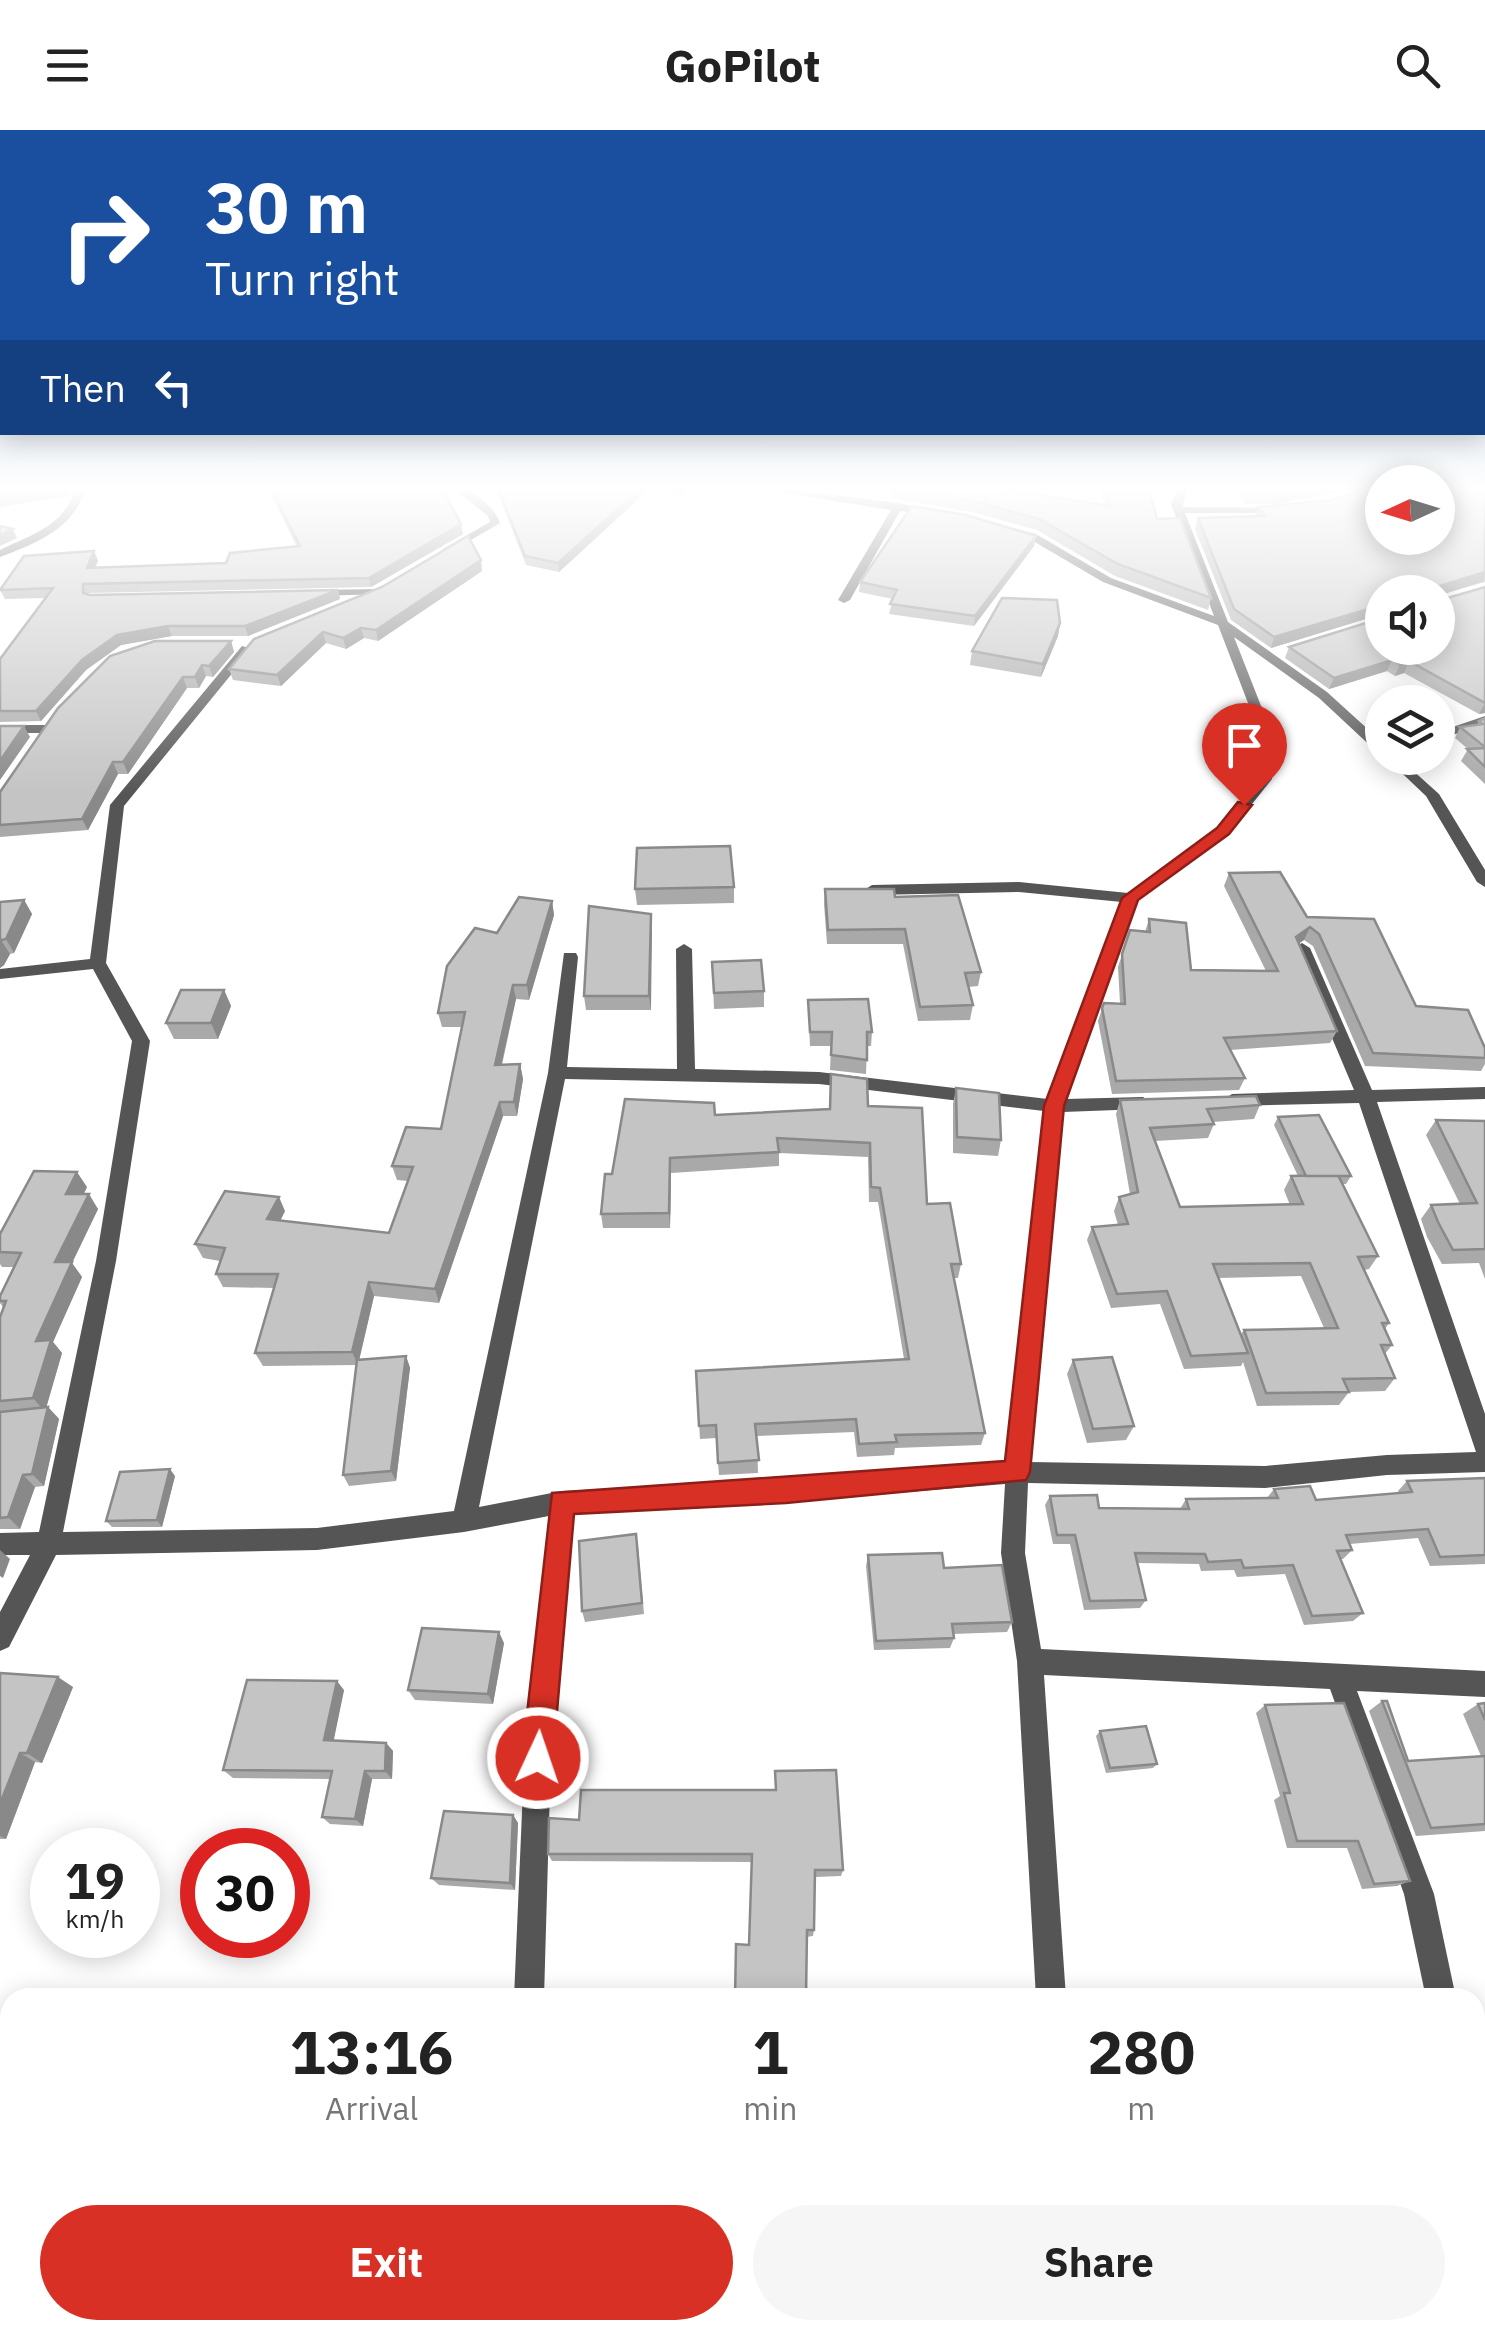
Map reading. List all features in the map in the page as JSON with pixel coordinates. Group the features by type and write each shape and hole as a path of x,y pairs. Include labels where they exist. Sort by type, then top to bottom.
{"street":[{"path":"324,614 383,589"},
{"path":"844,600 850,589"},
{"path":"1132,589 1222,622 1323,695 1365,733"},
{"path":"1050,1988 1030,1661 1013,1553 1017,1472 1054,1106 1130,898 1223,831 1265,779 1259,716 1209,589"},
{"path":"303,594 378,592"},
{"path":"0,1638 48,1544 106,1260 141,1040 98,963 117,805 241,645 269,637"},
{"path":"1268,656 1288,650"},
{"path":"37,743 58,716"},
{"path":"1455,730 1485,720"},
{"path":"0,729 46,729"},
{"path":"1411,775 1432,794 1480,860 1485,882"},
{"path":"872,890 1019,887 1130,898"},
{"path":"684,948 686,1076"},
{"path":"1302,948 1365,1095 1485,1447"},
{"path":"464,1522 557,1073 570,957"},
{"path":"0,974 98,963"},
{"path":"557,1073 820,1078 1054,1106 1170,1102"},
{"path":"1209,1100 1485,1093"},
{"path":"0,1544 317,1539 464,1522 562,1502 786,1491 1017,1472 1265,1477 1387,1465 1485,1462"},
{"path":"529,1988 539,1719 562,1502"},
{"path":"1030,1661 1485,1684"},
{"path":"1338,1676 1419,1894 1439,1988"}],"building":[{"path":"52,589 83,589 90,595 338,590 245,626 168,626 117,635 82,660 36,711 0,711 0,659"},
{"path":"377,589 437,589 376,630 361,628 343,638 323,632 277,675 229,669 254,639"},
{"path":"893,589 996,589 975,616 890,604 897,590"},
{"path":"1187,589 1208,589 1211,598"},
{"path":"1226,589 1365,589 1365,610 1274,637 1234,609"},
{"path":"1485,589 1485,703 1416,665 1455,665 1455,596"},
{"path":"1002,598 1057,600 1060,623 1043,664 972,651"},
{"path":"1365,623 1365,665 1376,665 1334,678 1289,647"},
{"path":"155,641 231,641 209,666 202,665 195,677 183,677 123,762 113,762 82,819 0,825 0,792 58,708 110,656"},
{"path":"1485,718 1485,747 1460,727 1483,724 1479,721"},
{"path":"0,726 24,726 0,761"},
{"path":"1485,748 1485,767 1467,749"},
{"path":"730,846 734,887 635,889 637,848"},
{"path":"1280,872 1307,917 1374,919 1416,1006 1468,1010 1485,1048 1485,1058 1373,1053 1319,934 1310,927 1296,937 1337,1031 1224,1038 1245,1078 1116,1081 1102,1008 1104,1003 1125,1004 1122,954 1130,930 1150,932 1149,919 1186,923 1191,970 1278,971 1229,873"},
{"path":"825,889 894,889 895,897 958,895 981,972 965,973 973,1005 920,1007 905,929 828,930"},
{"path":"519,897 552,901 527,985 513,985 495,1065 520,1064 514,1102 500,1102 435,1289 369,1282 352,1352 255,1353 278,1274 216,1274 225,1248 195,1244 225,1191 279,1197 267,1219 389,1233 413,1167 392,1166 406,1127 441,1129 465,1012 438,1013 447,966 475,928 497,933"},
{"path":"24,900 6,939 0,942 0,902"},
{"path":"589,906 651,914 649,996 584,996"},
{"path":"761,960 764,991 714,993 712,962"},
{"path":"181,990 224,990 211,1023 166,1023"},
{"path":"868,999 872,1032 867,1032 867,1060 831,1055 832,1032 810,1032 808,1000"},
{"path":"831,1074 867,1079 868,1106 922,1108 927,1204 950,1203 961,1264 951,1264 985,1433 895,1435 897,1442 859,1444 856,1419 755,1424 759,1460 718,1463 716,1425 699,1426 696,1371 909,1359 880,1188 871,1187 870,1143 777,1138 779,1152 670,1158 669,1213 601,1214 605,1174 612,1174 625,1099 714,1103 715,1115 830,1109"},
{"path":"956,1088 999,1093 1001,1140 957,1137"},
{"path":"1256,1096 1260,1105 1207,1109 1214,1124 1150,1128 1180,1207 1303,1204 1291,1176 1338,1175 1378,1256 1358,1257 1389,1323 1382,1323 1392,1345 1381,1345 1395,1378 1343,1379 1349,1392 1266,1393 1244,1330 1338,1328 1310,1263 1213,1264 1248,1353 1191,1356 1167,1291 1117,1294 1092,1227 1128,1224 1119,1197 1138,1192 1120,1100"},
{"path":"1319,1115 1351,1176 1306,1176 1278,1117"},
{"path":"1436,1120 1485,1121 1485,1249 1453,1250 1431,1205 1477,1203"},
{"path":"34,1171 77,1172 66,1194 89,1194 55,1262 72,1262 36,1341 51,1340 33,1398 0,1401 0,1317 6,1301 0,1301 0,1296 21,1253 0,1252 0,1234"},
{"path":"406,1356 391,1471 343,1475 357,1360"},
{"path":"1112,1357 1134,1426 1093,1429 1073,1360"},
{"path":"48,1407 32,1474 23,1475 8,1517 0,1518 0,1412"},
{"path":"170,1469 157,1520 106,1521 120,1472"},
{"path":"1485,1478 1485,1555 1440,1557 1428,1529 1346,1535 1352,1550 1337,1551 1363,1613 1312,1616 1293,1565 1244,1568 1241,1560 1208,1562 1205,1554 1135,1553 1146,1600 1090,1601 1075,1535 1057,1535 1050,1496 1097,1495 1099,1508 1189,1509 1186,1499 1278,1498 1274,1489 1310,1486 1316,1500 1412,1492 1407,1481"},
{"path":"636,1534 642,1603 582,1611 579,1541"},
{"path":"942,1553 944,1568 1002,1565 1012,1622 952,1624 954,1638 876,1641 868,1555"},
{"path":"422,1628 499,1632 488,1694 408,1690"},
{"path":"0,1673 58,1677 27,1753 20,1753 0,1804"},
{"path":"247,1680 337,1681 324,1740 386,1743 385,1771 365,1771 355,1819 322,1817 332,1771 223,1770"},
{"path":"1382,1701 1387,1701 1408,1761 1485,1756 1485,1824 1431,1828"},
{"path":"1344,1703 1410,1881 1374,1884 1358,1841 1297,1841 1284,1793 1290,1793 1265,1705"},
{"path":"1146,1726 1157,1764 1110,1768 1100,1731"},
{"path":"836,1770 843,1870 815,1870 814,1930 807,1930 806,1988 735,1988 736,1944 749,1945 752,1854 548,1854 549,1818 579,1820 581,1790 776,1790 775,1771"},
{"path":"444,1811 513,1815 510,1883 431,1878"}],"route":[{"path":"538,1758 562,1502 786,1491 1017,1472 1054,1106 1130,898 1223,831 1244,805"}]}
